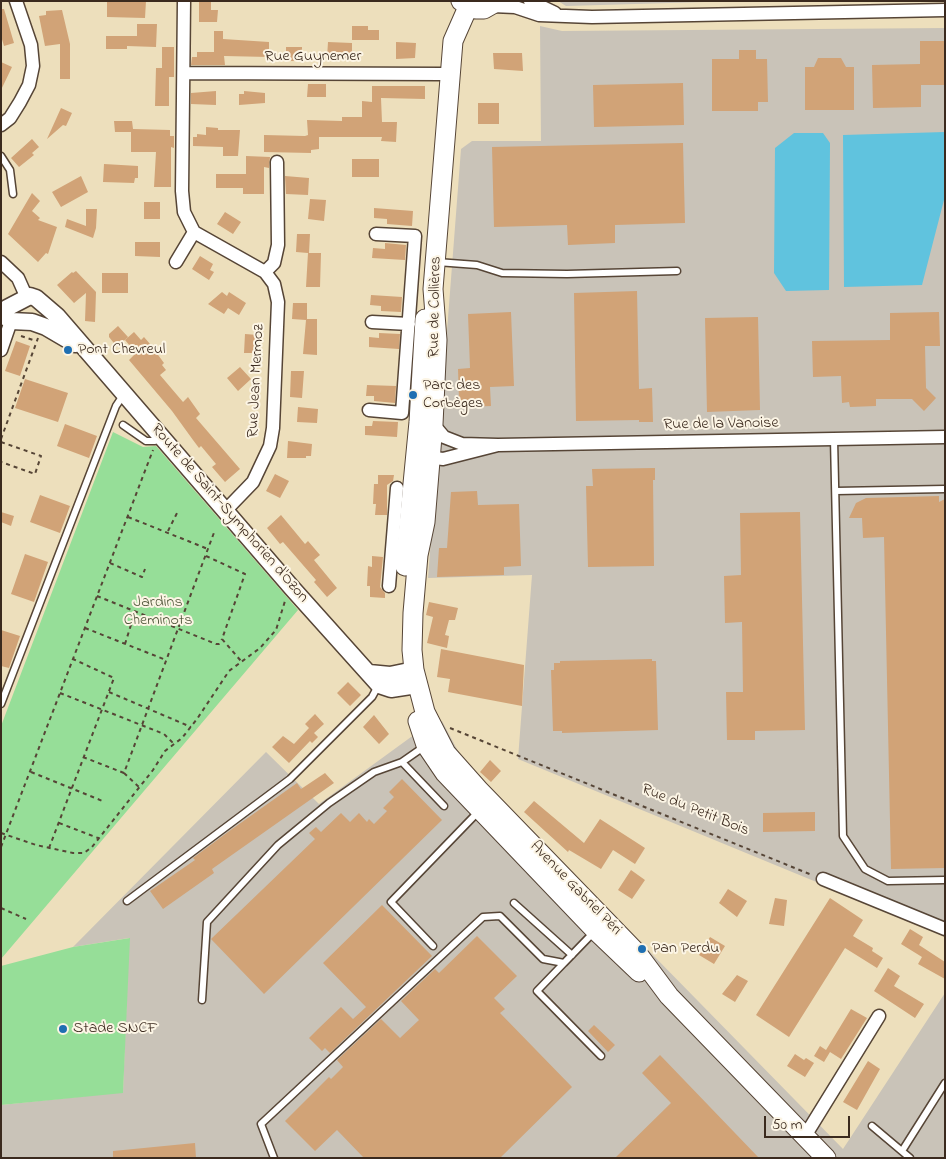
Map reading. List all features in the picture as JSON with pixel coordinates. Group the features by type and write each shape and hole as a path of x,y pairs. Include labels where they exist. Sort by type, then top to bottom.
{"main road":[{"path":"462,3 476,9 495,4"},
{"name":"Rue de Collières","path":"410,679 418,555 425,522 430,454 426,423 414,370 446,31 462,3"},
{"name":"Rue de Collières","path":"410,679 400,650 400,536 426,423 437,340 433,289 453,41 462,3"},
{"path":"410,679 444,773 480,810 539,861"},
{"name":"Avenue Gabriel Péri","path":"432,738 539,861 600,925 637,953 669,996 826,1158"}],"street":[{"path":"1,125 10,118 29,85 32,66 31,44 16,1"},
{"path":"184,1 182,191 184,212 194,232 266,272 274,263 278,245 277,162"},
{"path":"530,1 564,17"},
{"path":"495,4 515,6 539,15 564,17 945,10"},
{"name":"Rue Guynemer","path":"184,73 442,74"},
{"path":"176,262 194,232"},
{"name":"Rue de Collières","path":"369,410 402,413 414,370 409,324 415,236 376,234"},
{"path":"1,262 18,278 26,296"},
{"name":"Rue Jean Mermoz","path":"225,511 253,482 270,446 273,428 278,302 274,284 266,272"},
{"path":"2,347 7,308 26,296 33,296 57,316 89,354"},
{"path":"39,324 41,303"},
{"path":"6,316 39,324 89,354"},
{"name":"Rue de Collières","path":"372,322 409,324"},
{"name":"Route de Saint-Symphorien d'Ozon","path":"89,354 125,394 157,438 225,511 374,679"},
{"name":"Rue de la Vanoise","path":"426,423 444,438 462,444 498,445 945,437"},
{"name":"Rue de la Vanoise","path":"430,454 435,458 453,458 498,445"},
{"name":"Rue de Collières","path":"389,586 400,536 397,488"},
{"path":"374,679 390,675 410,679"},
{"path":"823,879 945,930"},
{"path":"805,1136 879,1016"}],"lane":[{"path":"1,156 10,170 13,194"},
{"path":"436,262 477,265 502,273 567,274 678,271"},
{"path":"1,704 116,406 125,394"},
{"path":"124,425 146,442 157,438"},
{"path":"834,439 843,836 865,869 888,881 945,880"},
{"path":"836,491 945,489"},
{"path":"126,901 290,780 372,697 374,679"},
{"path":"202,1000 207,922 278,845 329,803 374,772 402,762 432,738"},
{"path":"402,762 444,806"},
{"path":"433,946 391,902 480,810"},
{"path":"514,903 572,955"},
{"path":"274,1158 261,1124 483,917 500,916 542,959 564,963"},
{"path":"600,925 537,991 601,1056"},
{"path":"902,1151 945,1083"},
{"path":"872,1126 910,1158"}],"path":[{"path":"1,462 34,474 41,456 1,440 36,341 39,324"},
{"path":"1,847 157,438"},
{"path":"168,531 177,513"},
{"path":"128,517 168,531 208,549"},
{"path":"124,774 180,629 215,530"},
{"path":"97,596 219,644 245,574 206,556"},
{"path":"110,563 142,577 145,569"},
{"path":"1,833 49,848 84,853 92,847 139,788 165,751 191,727 228,671 260,648 276,630 285,601 292,588"},
{"path":"125,644 135,612"},
{"path":"85,628 167,661"},
{"path":"222,638 241,661"},
{"path":"49,848 114,678 73,659"},
{"path":"109,692 191,727"},
{"path":"60,693 164,734 174,744"},
{"name":"Rue du Petit Bois","path":"432,738 444,728 451,728 823,879"},
{"path":"83,758 124,774 139,788"},
{"path":"30,772 105,802"},
{"path":"59,823 98,838"},
{"path":"1,908 26,919"}],"shaded area":[{"path":"558,1 739,1 566,6"},
{"path":"540,26 562,31 945,28 945,935 518,759 532,575 428,578 461,149 472,141 541,141"},
{"path":"442,721 459,753 504,803 843,1149 945,993 945,1158 1,1158 1,1105 123,1092 129,938 73,947 266,752 319,804 411,737"}],"green space":[{"name":"Jardins Cheminots","path":"113,432 143,447 156,446 298,610 1,959 1,726"},
{"name":"Stade SNCF","path":"130,938 123,1093 1,1105 1,966 73,947"}],"water":[{"path":"945,132 945,196 922,285 844,287 843,135"},
{"path":"794,133 823,133 830,143 829,290 786,291 774,273 775,148"}],"building":[{"path":"107,1 146,1 145,18 107,17"},
{"path":"199,2 211,2 211,10 218,10 217,22 199,22"},
{"path":"1,9 4,9 14,43 4,46 1,36"},
{"path":"62,10 70,44 70,79 60,79 60,44 45,46 39,16 46,15 46,11"},
{"path":"137,24 157,24 156,47 127,46 127,49 106,49 106,36 137,36"},
{"path":"352,26 368,26 368,30 379,30 379,40 352,40"},
{"path":"214,31 223,31 223,39 269,42 269,57 224,56 225,65 191,65 192,57 197,57 197,52 214,52"},
{"path":"920,41 945,41 945,85 921,85 921,107 873,108 872,65 920,64"},
{"path":"328,42 352,43 352,60 327,58"},
{"path":"396,42 416,43 415,58 396,59"},
{"path":"162,47 174,47 174,77 169,77 169,106 155,106 156,68 162,68"},
{"path":"286,47 302,47 302,61 286,61"},
{"path":"739,50 756,50 756,59 767,59 768,102 758,102 758,111 712,111 712,59 739,59"},
{"path":"493,53 522,53 523,71 494,69"},
{"path":"818,58 841,58 846,67 854,67 854,110 805,110 805,67 814,67"},
{"path":"1,62 12,67 1,90"},
{"path":"683,83 684,125 594,127 593,85"},
{"path":"308,84 326,84 326,97 307,97"},
{"path":"372,86 425,86 425,99 381,98 382,122 397,122 396,142 381,141 382,137 319,137 319,149 311,150 311,153 264,152 264,135 305,136 308,135 307,120 342,121 342,117 362,117 362,101 372,102"},
{"path":"216,91 216,105 191,104 191,93"},
{"path":"244,91 265,93 265,103 239,105 239,94 244,94"},
{"path":"478,103 499,103 499,124 478,124"},
{"path":"61,108 72,113 66,126 63,125 47,139"},
{"path":"114,121 132,121 133,129 170,130 170,136 174,136 174,148 171,147 171,187 154,187 156,152 131,152 131,132 115,132"},
{"path":"206,127 218,128 218,130 240,130 238,156 223,156 223,147 193,146 193,137 197,137 197,134 206,135"},
{"path":"32,139 39,147 32,153 34,155 19,167 11,158"},
{"path":"683,143 685,223 615,225 615,243 568,245 567,225 494,227 492,147"},
{"path":"246,156 270,157 269,168 264,167 264,194 243,194 243,188 216,188 216,174 246,174"},
{"path":"352,159 379,159 379,177 352,177"},
{"path":"104,164 138,166 138,178 135,178 134,183 103,182"},
{"path":"81,176 88,192 61,207 52,192"},
{"path":"285,176 309,178 308,195 286,194"},
{"path":"32,193 40,201 32,211 40,218 38,220 57,227 48,254 46,253 38,262 8,234"},
{"path":"310,199 326,200 324,221 308,219"},
{"path":"144,202 160,202 160,219 144,219"},
{"path":"374,208 413,211 412,226 387,224 387,219 374,218"},
{"path":"86,209 97,209 96,228 93,238 65,227 67,219 86,226"},
{"path":"225,212 241,222 233,234 217,224"},
{"path":"297,234 310,234 309,253 321,253 320,287 306,287 308,253 296,252"},
{"path":"135,242 160,242 160,257 135,256"},
{"path":"385,243 406,245 405,260 372,258 373,248 385,249"},
{"path":"200,256 213,264 210,270 214,272 209,280 192,269"},
{"path":"76,271 96,292 95,322 85,321 86,293 74,303 57,285 72,272"},
{"path":"102,273 128,273 128,293 102,293"},
{"path":"637,291 639,389 652,388 653,422 639,422 639,420 576,421 574,293"},
{"path":"222,292 227,296 229,292 246,303 239,315 228,308 224,314 208,304"},
{"path":"371,295 402,297 401,312 381,311 381,306 370,305"},
{"path":"293,303 307,303 307,319 317,319 317,355 303,354 306,320 292,319"},
{"path":"511,312 514,386 490,387 491,406 467,407 459,400 458,369 470,368 468,314"},
{"path":"939,312 940,346 925,346 926,388 936,398 924,411 912,399 876,399 876,406 850,407 849,402 842,403 841,376 813,377 812,341 890,340 890,313"},
{"path":"758,317 760,410 707,412 705,318"},
{"path":"118,326 128,337 117,347 109,337 109,334"},
{"path":"134,332 141,340 144,337 164,363 162,365 166,370 160,375 183,402 188,397 200,414 196,418 240,469 225,482 212,467 216,464 201,446 199,448 172,411 129,360 136,353 125,340"},
{"path":"379,333 400,334 399,349 369,347 369,337 379,338"},
{"path":"245,334 258,335 257,353 244,353"},
{"path":"16,341 30,346 20,376 5,371"},
{"path":"240,367 251,379 238,391 227,378"},
{"path":"291,371 304,371 302,398 290,397"},
{"path":"25,379 68,393 58,422 15,408"},
{"path":"367,385 396,386 395,403 374,401 374,396 366,396"},
{"path":"298,407 318,409 317,423 297,422"},
{"path":"373,421 398,422 397,437 365,435 365,426 372,426"},
{"path":"65,424 97,436 89,458 57,446"},
{"path":"288,441 312,444 311,456 306,456 306,458 287,458"},
{"path":"655,468 655,480 653,480 654,566 588,567 586,486 593,486 592,469"},
{"path":"275,474 289,481 280,498 266,491"},
{"path":"378,475 394,475 393,481 387,485 387,515 375,515 376,504 373,504 374,484 378,484"},
{"path":"477,491 478,505 519,504 521,566 504,567 504,575 437,577 439,548 447,548 451,492"},
{"path":"40,495 70,506 60,533 30,522"},
{"path":"939,496 939,502 945,499 945,868 891,869 884,537 863,538 862,518 849,518 856,503 866,498"},
{"path":"1,512 14,516 11,526 1,522"},
{"path":"800,512 805,730 755,731 755,740 727,740 726,692 743,692 742,622 725,623 724,576 741,575 740,513"},
{"path":"281,515 305,544 308,541 320,555 314,560 337,588 327,597 314,582 316,580 283,542 280,544 267,528"},
{"path":"25,554 48,562 34,602 11,594"},
{"path":"372,556 383,557 380,587 385,593 385,598 370,597 370,586 367,586 368,566 372,567"},
{"path":"429,602 458,608 455,620 449,620 445,635 449,636 447,648 427,643 433,617 426,615"},
{"path":"1,630 20,636 9,668 1,666"},
{"path":"441,649 524,665 522,706 448,692 450,679 437,677"},
{"path":"652,659 652,661 656,661 658,730 562,733 562,731 553,731 551,670 554,670 554,663 560,663 560,661"},
{"path":"348,682 361,695 350,706 337,693"},
{"path":"315,714 324,724 314,733 318,737 312,743 310,741 289,763 272,747 283,736 294,744 309,728 305,724"},
{"path":"374,715 389,734 379,744 363,727"},
{"path":"490,760 501,771 491,782 480,772"},
{"path":"325,773 334,783 212,869 214,873 163,909 150,891 195,860 193,858 297,783 301,789"},
{"path":"402,779 442,820 264,994 211,939 315,839 309,833 316,827 321,832 341,813 350,822 359,813 367,822 369,819 374,824 387,811 383,808 394,797 389,792"},
{"path":"534,801 584,843 600,819 645,848 635,864 613,850 601,869 569,850 568,852 524,812"},
{"path":"815,812 815,831 763,832 763,813"},
{"path":"631,870 645,880 632,899 618,890"},
{"path":"728,889 747,901 737,917 719,903"},
{"path":"775,898 787,900 784,926 769,924"},
{"path":"830,898 863,920 853,936 873,948 872,951 883,958 877,968 845,948 789,1037 756,1015"},
{"path":"382,905 432,956 330,1053 325,1048 322,1051 309,1038 341,1007 353,1019 366,1007 323,963"},
{"path":"910,929 923,937 919,945 945,962 945,979 918,964 922,957 901,944"},
{"path":"477,936 517,976 494,998 505,1009 500,1013 572,1087 500,1158 364,1158 337,1130 315,1151 285,1121 329,1077 331,1079 343,1067 337,1060 381,1019 400,1038 419,1020 401,1001 435,969 439,973"},
{"path":"710,937 725,946 714,964 699,955"},
{"path":"888,968 900,976 894,986 924,1004 915,1018 874,991"},
{"path":"737,975 748,981 735,1002 722,994"},
{"path":"851,1009 867,1018 841,1059 830,1052 824,1062 814,1056 820,1046 826,1050"},
{"path":"594,1025 615,1045 608,1052 588,1031"},
{"path":"795,1054 804,1060 806,1058 814,1063 805,1077 787,1066"},
{"path":"660,1055 759,1158 615,1158 671,1103 642,1073"},
{"path":"868,1061 880,1069 857,1110 843,1102"},
{"path":"195,1143 196,1158 113,1158 113,1151"}],"place":[{"name":"Pont Chevreul","path":"68,350"},
{"name":"Parc des Corbèges","path":"413,395"},
{"name":"Pan Perdu","path":"642,949"},
{"name":"Stade SNCF","path":"63,1029"}]}
